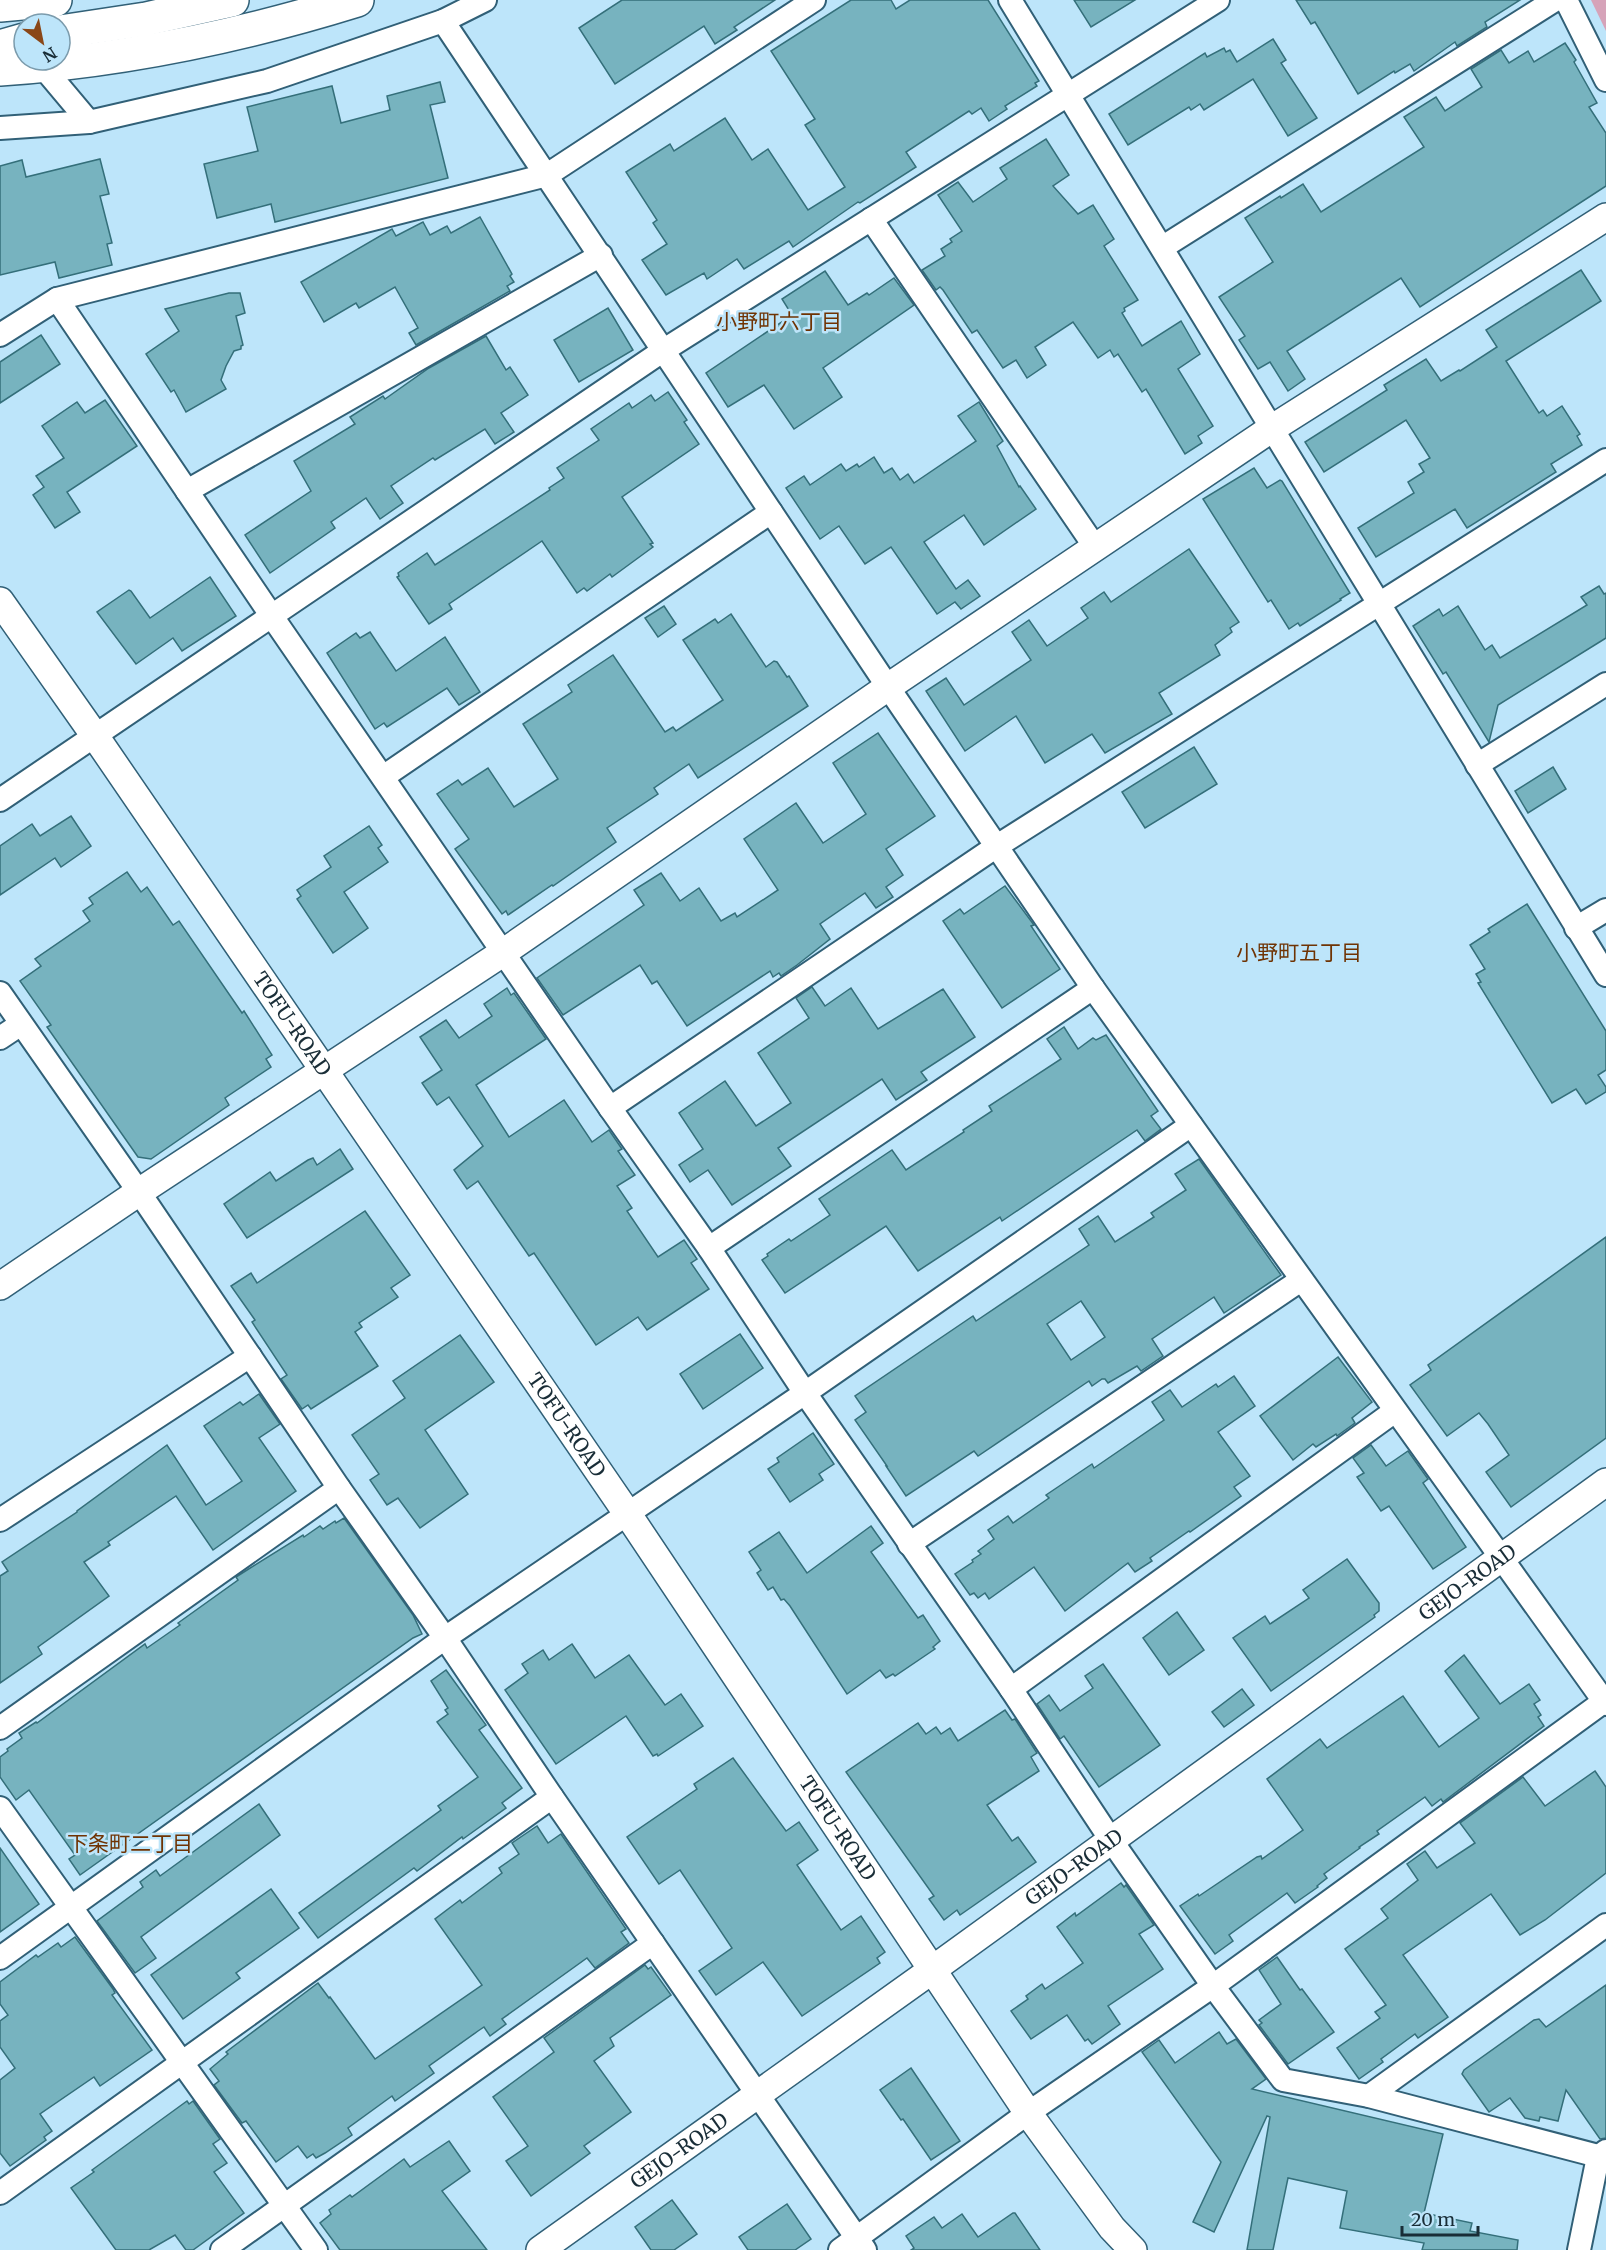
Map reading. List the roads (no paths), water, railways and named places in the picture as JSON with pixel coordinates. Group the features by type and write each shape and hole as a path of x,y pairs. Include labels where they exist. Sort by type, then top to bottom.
{"highway":[{"path":"0,5 55,0"},
{"path":"72,30 146,19 232,0"},
{"path":"72,62 206,40 295,19 357,0"}],"street":[{"path":"0,128 89,122 267,81 443,21 485,0"},
{"path":"0,335 57,299 547,175 814,0"},
{"path":"1010,0 1606,975"},
{"path":"0,800 664,350 1218,0"},
{"path":"1163,248 1555,0"},
{"path":"1566,0 1606,80"},
{"path":"0,993 758,2094 854,2246 1028,2113 1213,1986 1605,1702 1500,1559 1092,988 443,21"},
{"path":"47,72 89,122"},
{"path":"0,1287 139,1192 504,952 888,687 1271,429 1606,217"},
{"path":"872,219 1095,547"},
{"path":"187,491 601,255"},
{"path":"57,299 271,615 1011,1689 1111,1840 1213,1986 1283,2080 1369,2096 1603,2155 1579,2250"},
{"path":"610,1108 997,846 1606,460"},
{"path":"383,777 771,512"},
{"name":"TOFU-ROAD","path":"0,601 95,736 627,1513 1028,2113 1112,2228 1133,2250"},
{"path":"1478,765 1606,684"},
{"path":"1576,928 1606,910"},
{"path":"709,1248 1092,988"},
{"path":"0,1038 21,1024"},
{"path":"0,1958 446,1638 805,1393 1191,1125"},
{"path":"909,1544 1301,1280"},
{"path":"0,1520 250,1356"},
{"path":"1011,1689 1395,1411"},
{"name":"GEJO-ROAD","path":"540,2250 932,1970 1606,1482"},
{"path":"0,1728 339,1488"},
{"path":"0,2193 552,1797"},
{"path":"0,1808 316,2250"},
{"path":"1369,2096 1606,1925"},
{"path":"222,2250 653,1943"}],"district":[{"name":"小野町六丁目","path":"779,322"},
{"name":"小野町五丁目","path":"1299,953"},
{"name":"下条町二丁目","path":"130,1844"}]}
